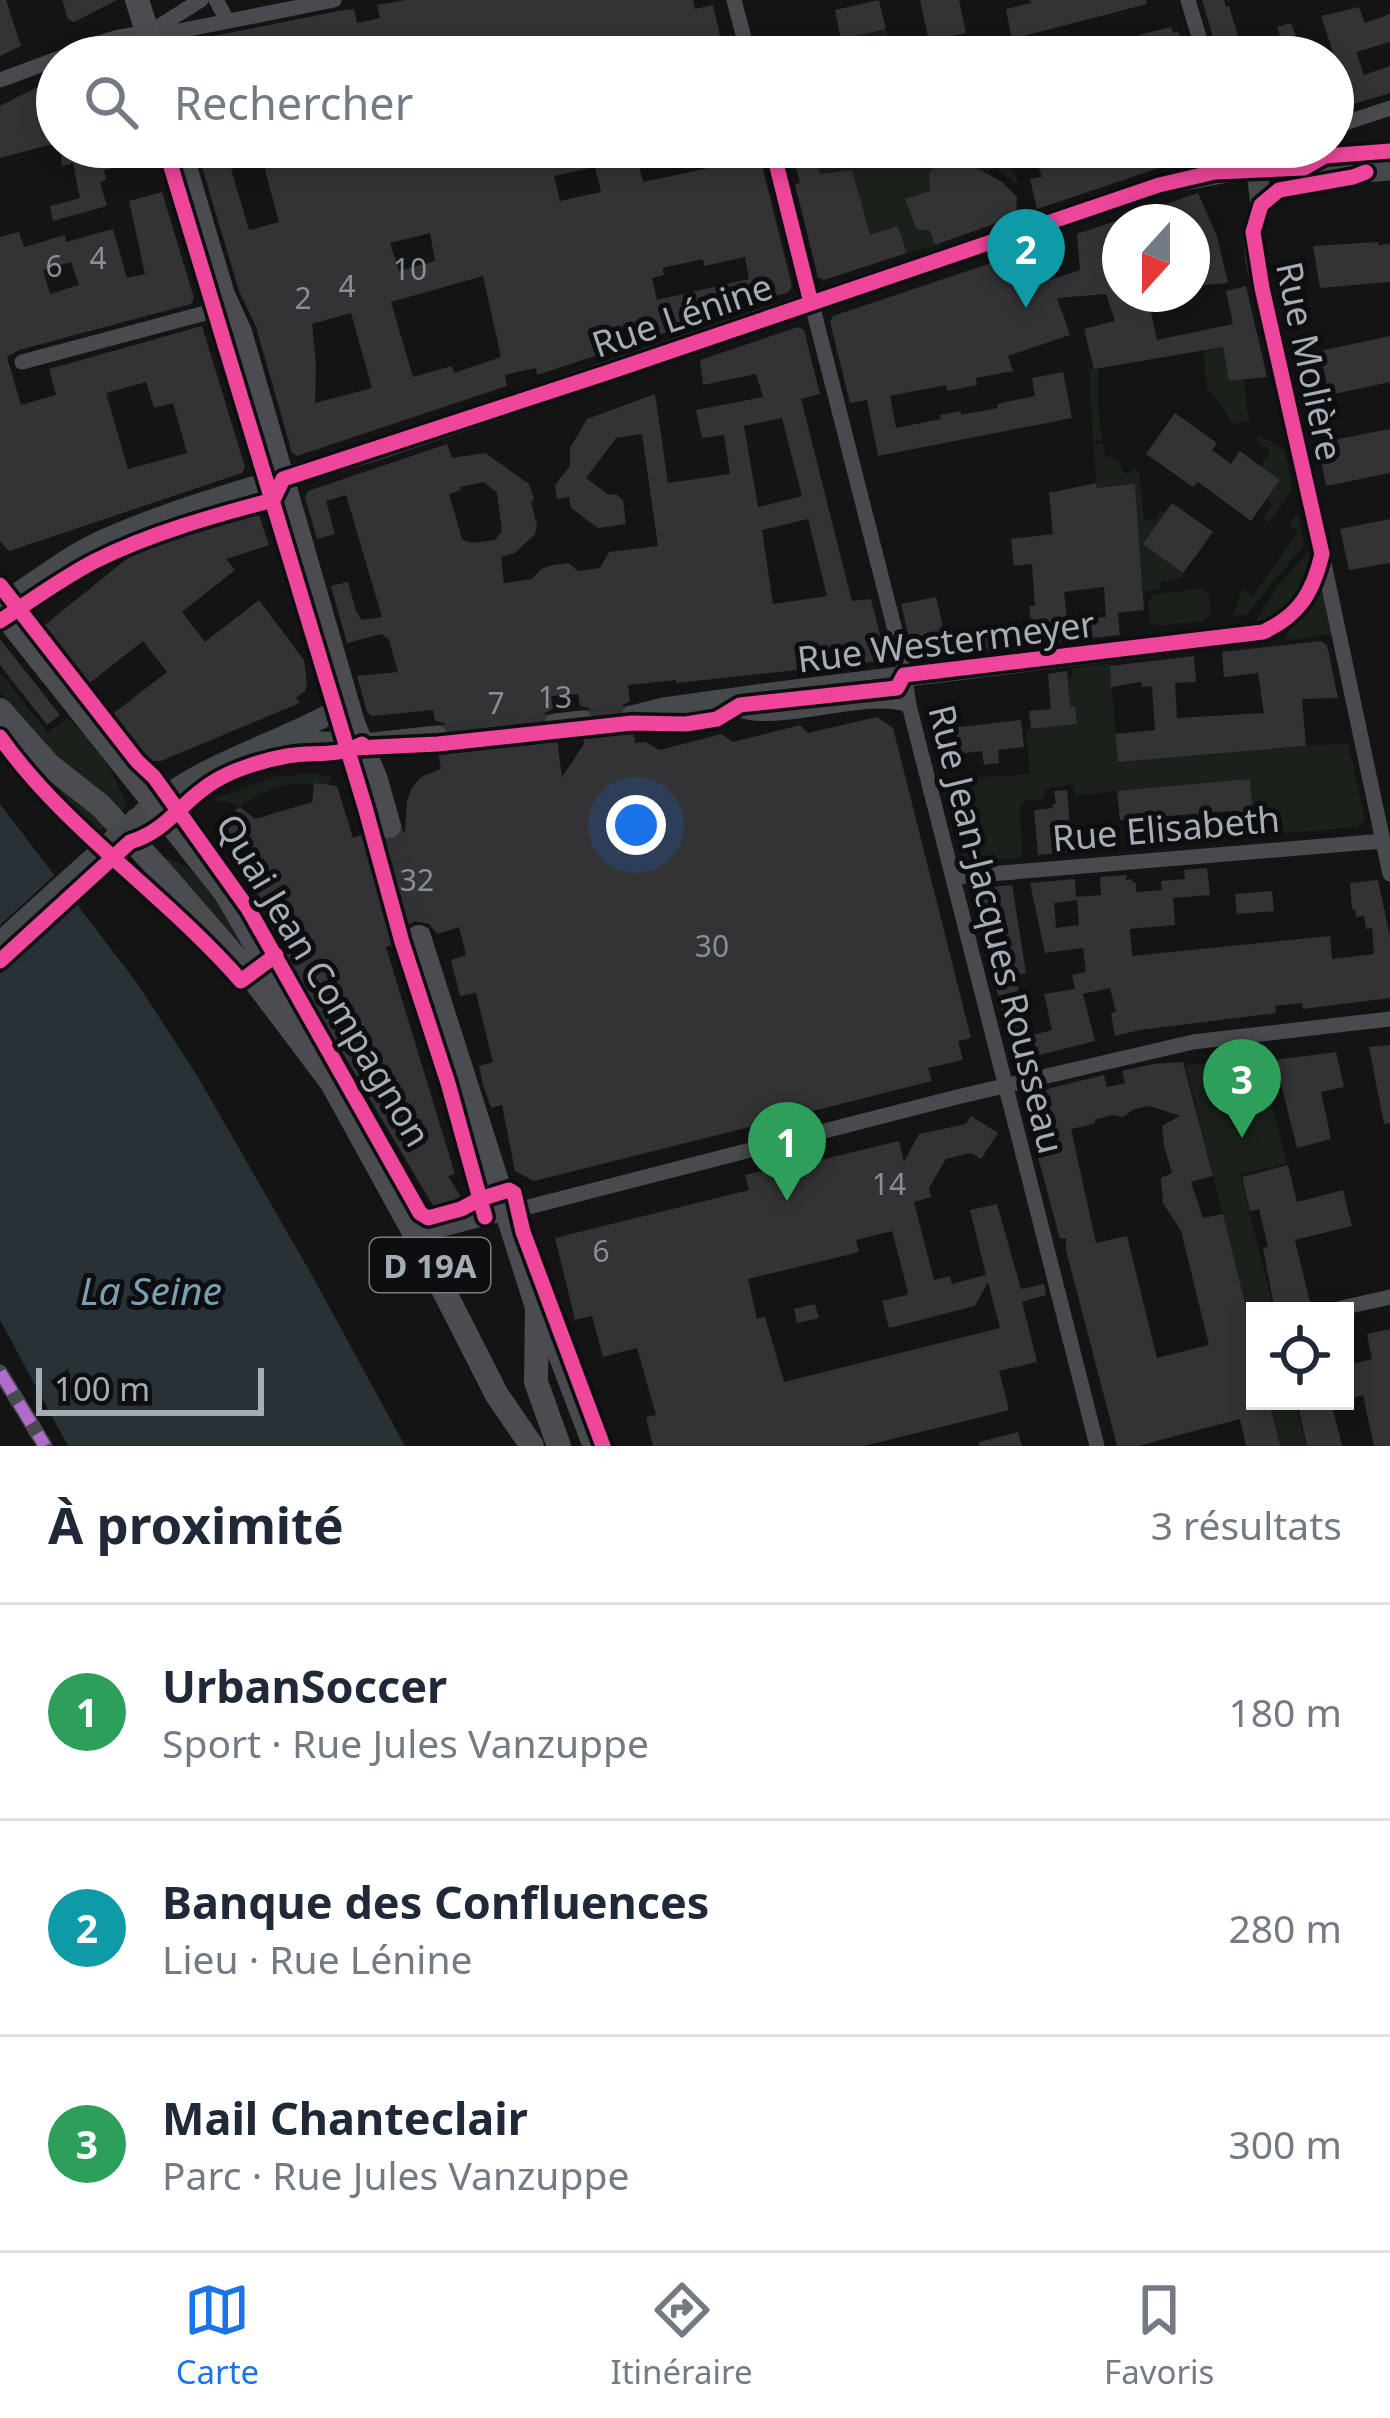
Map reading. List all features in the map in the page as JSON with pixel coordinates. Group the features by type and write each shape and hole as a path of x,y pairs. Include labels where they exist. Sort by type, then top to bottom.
{"main road":[{"path":"137,0 148,36"},
{"name":"Rue Lénine","path":"1354,167 1366,172"},
{"path":"185,168 283,479 349,730 376,780 389,826"},
{"name":"Rue Lénine","path":"0,607 72,556 102,541 230,494 379,449 1160,185 1323,168"},
{"path":"1261,205 1289,187 1390,170"},
{"path":"1253,173 1289,187"},
{"name":"Rue Molière","path":"1253,173 1261,205 1253,232 1256,260 1322,554"},
{"name":"Rue Westermeyer","path":"632,716 904,675 1263,632 1302,606 1322,554"},
{"path":"0,607 146,810 225,892 281,998"},
{"name":"Quai Jean Compagnon","path":"0,710 49,765 101,806 281,998 416,1236 497,1395 532,1446"},
{"path":"0,943 146,810 204,770 322,721 349,730"},
{"path":"555,724 582,721"},
{"path":"277,740 349,730 436,736"},
{"path":"418,937 537,1307 536,1382 559,1446"}],"street":[{"path":"154,36 157,29 201,0"},
{"path":"216,0 227,20"},
{"path":"158,36 334,0"},
{"path":"734,0 743,36"},
{"path":"1188,0 1199,36"},
{"path":"0,80 36,67"},
{"path":"1354,120 1390,108"},
{"name":"Rue Jean-Jacques Rousseau","path":"777,168 1097,1446"},
{"name":"Rue Molière","path":"1249,168 1253,173"},
{"path":"1253,173 1258,168"},
{"path":"22,362 228,307"},
{"name":"Rue Molière","path":"1322,554 1390,874"},
{"name":"Rue Westermeyer","path":"724,700 733,710 757,715 881,700 909,705"},
{"name":"Rue Elisabeth","path":"954,877 1383,841"},
{"path":"416,1236 1193,1042 1390,1019"},
{"path":"1354,1305 1390,1297"},
{"path":"537,1307 590,1446"},
{"path":"0,1372 44,1446"}],"shaded area":[{"path":"886,29 888,36 854,36"},
{"path":"819,168 946,168 930,171 930,191 905,200 915,229 930,231 935,246 907,253 899,227 870,236 835,171 820,175"},
{"path":"995,168 1011,168 1016,184"},
{"path":"1238,345 1249,420 1233,424 1208,391 1203,351"},
{"path":"1098,368 1102,440 1093,442 1089,370"},
{"path":"1257,437 1285,450 1292,490 1269,522 1263,518 1273,505 1267,500 1280,480 1261,466 1270,452 1260,444"},
{"path":"1103,443 1105,456 1119,460 1122,471 1139,471 1144,520 1165,513 1143,544 1183,573 1182,578 1161,582 1161,589 1143,591 1135,485 1096,488 1094,445"},
{"path":"1296,515 1304,545 1247,614 1232,617 1243,589 1253,596 1298,532 1289,525"},
{"path":"1310,550 1296,596 1279,612 1255,622 1277,587"},
{"path":"1325,582 1332,637 1286,640 1289,629 1313,607"},
{"path":"1202,589 1209,594 1210,613 1204,621 1156,626 1150,621 1148,602 1154,594"},
{"path":"1110,664 1118,762 1348,743 1365,819 1358,827 1256,836 1249,780 1075,795 1073,784 1045,789 1044,799 1025,801 1020,807 1022,858 969,861 962,855 942,780 1030,774 1026,730 1076,724 1075,707 1066,707 1072,668"},
{"path":"0,672 48,733 67,718 88,738 127,805 121,812 45,749 0,692"},
{"path":"0,720 108,823 96,834 56,797 12,748"},
{"path":"0,741 33,783 91,840 84,845 0,752"},
{"path":"315,773 331,777 328,786 281,786 240,807 210,801 273,777"},
{"path":"163,857 206,884 250,958"},
{"path":"122,867 205,944 221,963 116,872"},
{"path":"1260,1056 1287,1163 1240,1174 1272,1302 1246,1302 1246,1309 1186,1066"},
{"path":"1270,1410 1297,1410 1306,1446 1279,1446"}],"water":[{"name":"La Seine","path":"0,804 137,983 198,1077 405,1446 68,1446 0,1320"}],"pier":[{"path":"59,871 80,900 0,974 0,925"}],"building":[{"path":"0,0 6,0 21,46 0,56"},
{"path":"62,0 117,0 74,22 68,19"},
{"path":"406,0 693,0 695,9 713,5 720,36 214,36 354,9 357,23 380,18 377,5"},
{"path":"879,0 886,29 840,36 835,10"},
{"path":"920,0 959,0 966,33 928,36"},
{"path":"1146,0 1147,4 1011,36 1006,9 1031,3"},
{"path":"1202,0 1224,0 1238,36 1213,36"},
{"path":"1359,7 1365,23 1390,14 1390,42 1356,52 1364,75 1390,66 1390,93 1354,104 1354,36 1328,36 1321,16"},
{"path":"1291,23 1296,36 1276,36 1280,35 1277,27"},
{"path":"1171,27 1180,36 1139,36"},
{"path":"36,88 36,149 0,158 0,106"},
{"path":"74,168 114,168 104,170 106,180 100,182 107,206 53,221 50,206 80,198"},
{"path":"202,168 234,168 249,230 279,222 264,168 590,168 554,176 560,201 601,192 595,168 640,168 643,182 709,168 763,168 792,286 789,292 537,375 536,368 505,375 507,386 297,456 292,453 256,327 239,291","holes":["430,233 435,261 399,271 390,243","745,257 749,279 657,300 652,278 664,275 662,268","483,276 501,357 454,373 452,366 413,377 391,302","351,313 372,388 315,403 312,324"]},
{"path":"796,168 819,168 820,174 852,170 870,235 898,226 907,253 824,280 818,277 795,184 800,183"},
{"path":"934,168 979,169 1017,197 1016,216 935,245 930,231 916,229 905,199 930,191 929,172"},
{"path":"1039,168 1159,168 1037,209 1030,179 1042,177"},
{"path":"162,192 194,298 191,304 7,357 21,405 56,395 49,369 202,326 245,467 242,473 9,551 0,541 0,237 19,232 24,247 65,235 66,242 113,229 127,278 145,274 129,201","holes":["71,262 79,285 50,294 43,270","146,382 154,408 173,403 187,453 128,469 106,393"]},
{"path":"1198,193 1203,204 1166,204"},
{"path":"1210,220 1217,236 1228,283 1210,284"},
{"path":"1102,226 1102,294 1057,298 1070,335 1008,356 1013,371 976,378 977,385 947,391 946,385 890,396 896,428 1035,396 1032,378 1063,372 1072,418 878,456 867,400 850,403 830,322 833,316 1024,252 1035,285 1080,270 1077,234"},
{"path":"1390,244 1390,282 1320,288 1313,246"},
{"path":"1246,286 1267,377 1229,381 1223,347 1094,369 1084,329 1115,321 1112,312 1151,312 1157,340 1233,324 1226,291"},
{"path":"798,327 804,330 820,394 801,399 852,601 871,599 885,655 881,661 628,685 630,701 621,706 617,718 622,727 633,731 635,743 645,742 660,750 721,734 733,742 800,725 808,733 877,717 893,728 971,1038 958,1041 963,1060 928,1068 932,1081 534,1181 515,1171 502,1105 491,1108 483,1085 479,1066 493,1062 476,993 460,996 451,960 466,955 459,927 437,934 429,924 415,921 406,927 403,942 386,947 455,1174 448,1176 461,1197 435,1209 280,947 242,874 225,819 240,807 255,819 312,802 314,783 337,786 353,838 373,831 384,842 395,841 405,831 412,788 421,777 441,769 438,751 451,741 450,728 435,721 433,710 372,716 367,712 357,676 398,672 389,640 382,634 347,643 331,586 348,582 362,620 382,617 346,495 326,501 335,534 317,539 305,497 308,491 447,444 452,458 485,453 529,484 534,499 535,534 515,553 501,557 504,583 532,579 553,565 568,563 578,571 600,568 609,552 658,546 642,434 616,438 586,478 623,500 626,524 598,528 571,508 569,497 557,499 555,485 570,466 570,448 587,419 655,394 668,483 730,474 724,435 702,438 696,410 763,397 756,374 703,385 700,360","holes":["782,418 802,496 758,507 744,426","484,482 497,493 502,531 495,540 471,543 462,539 449,494","808,519 827,596 773,604 762,530","578,694 580,706 595,713 596,726 583,736 584,744 562,777 557,739 544,734 541,719 553,709 551,696"]},
{"path":"1390,336 1390,382 1329,395 1320,351"},
{"path":"1175,413 1217,443 1212,450 1231,464 1240,451 1280,480 1251,521 1198,482 1193,487 1146,454"},
{"path":"1390,429 1390,473 1326,486 1318,443"},
{"path":"1096,483 1096,488 1135,484 1144,610 1118,613 1120,635 913,654 901,604 936,597 947,634 996,634 996,628 1028,624 1029,606 1035,606 1032,564 1014,566 1011,539 1053,534 1049,493","holes":["1104,587 1106,617 1067,619 1064,592"]},
{"path":"1172,503 1213,532 1183,573 1143,544"},
{"path":"253,511 259,515 269,545 226,559 235,570 182,612 205,642 259,600 304,660 307,684 296,698 300,703 161,761 147,761 110,716 167,672 143,641 86,686 41,628 139,549"},
{"path":"1390,519 1390,563 1349,570 1340,529"},
{"path":"0,639 60,715 47,725 0,665"},
{"path":"1321,641 1327,645 1338,698 1302,699 1306,746 1118,762 1115,734 1155,730 1152,686 1142,687 1141,682 1111,687 1110,666 1194,656 1196,682 1175,683 1177,718 1264,713 1258,673 1224,677 1222,652"},
{"path":"1067,671 1070,707 1075,706 1077,724 1031,729 1029,711 1051,709 1048,674"},
{"path":"1021,720 1024,747 998,750 999,763 984,765 982,751 950,755 943,729"},
{"path":"1250,779 1253,816 1229,818 1229,811 1120,820 1117,791"},
{"path":"1067,790 1072,852 1038,855 1034,810 1053,808 1054,791"},
{"path":"1207,868 1210,895 1173,898 1175,925 1130,929 1132,956 1330,936 1332,959 1374,954 1372,928 1366,929 1364,916 1356,917 1352,910 1350,883 1378,880 1390,937 1390,998 1303,1009 1302,1003 1275,1006 1276,1013 1115,1036 1110,988 1083,994 1095,1041 1019,1060 1013,1057 973,893 977,888 1012,885 1026,973 1015,975 1029,1036 1052,1030 1044,994 1075,989 1072,975 1086,972 1083,948 1045,953 1030,883 1075,879 1076,897 1101,895 1100,877 1126,875 1126,880 1136,883 1136,892 1162,890 1161,881 1185,879 1184,870","holes":["1077,900 1079,925 1056,928 1054,903"]},
{"path":"1272,891 1274,911 1237,914 1235,894"},
{"path":"1390,1045 1390,1123 1384,1124 1369,1047"},
{"path":"1336,1052 1344,1087 1321,1092 1331,1139 1297,1148 1275,1060"},
{"path":"1183,1062 1213,1176 1191,1182 1203,1218 1223,1214 1246,1307 1246,1410 1271,1410 1280,1446 1246,1446 1240,1419 1138,1446 1117,1446 1066,1238 1060,1239 1027,1116 1047,1089 1104,1075 1107,1087 1125,1083 1122,1071","holes":["1149,1106 1180,1116 1162,1126 1172,1173 1161,1178 1163,1203 1181,1231 1209,1345 1157,1358 1127,1236 1096,1243 1071,1129"]},
{"path":"971,1116 998,1133 981,1159 971,1153 946,1159 929,1188 931,1197 914,1202 934,1280 950,1276 952,1284 986,1275 970,1210 997,1204 1021,1289 1044,1284 1046,1295 1022,1302 1037,1362 999,1371 1009,1410 864,1446 653,1446 646,1417 656,1415 637,1348 603,1357 592,1316 575,1320 555,1238 749,1190 745,1175 899,1141 904,1162 919,1134 966,1124","holes":["892,1231 908,1292 882,1301 889,1328 975,1306 988,1282 1000,1328 784,1382 765,1317 757,1319 748,1279 859,1252 856,1240"]},
{"path":"1288,1165 1297,1202 1343,1190 1352,1226 1295,1240 1310,1302 1273,1302 1259,1209 1250,1211 1242,1177"},
{"path":"815,1304 819,1318 797,1323 794,1309"},
{"path":"1390,1329 1390,1446 1374,1446 1363,1395 1354,1398 1354,1364 1372,1359 1367,1334"},
{"path":"1299,1410 1333,1410 1342,1446 1307,1446"},
{"path":"1018,1432 1022,1446 979,1446 979,1442"}],"tunnel":[{"path":"582,721 632,716"},
{"path":"437,736 555,724"},
{"path":"389,826 419,937"}],"marked path":[{"path":"0,1372 45,1446"}],"cycle path":[{"path":"1354,154 1390,151"},
{"path":"171,168 485,1217"},
{"path":"777,168 811,303"},
{"path":"0,621 116,551 273,500 283,479 1159,185 1215,172 1304,168"},
{"path":"354,748 632,723 686,724 717,719 740,705 897,688 904,675 1263,632 1276,625 1303,601 1322,554 1253,232 1261,205 1279,190 1366,172"},
{"path":"0,585 154,777 249,910 420,1213 428,1218 509,1190 514,1193 523,1232 603,1446"},
{"path":"0,737 54,801 241,981 276,955"},
{"path":"0,961 130,842 165,823 215,781 269,760 334,753 362,744"}],"place":[{"name":"Banque des Confluences","path":"1026,308"},
{"name":"Mail Chanteclair","path":"1242,1138"},
{"name":"UrbanSoccer","path":"787,1201"}]}
